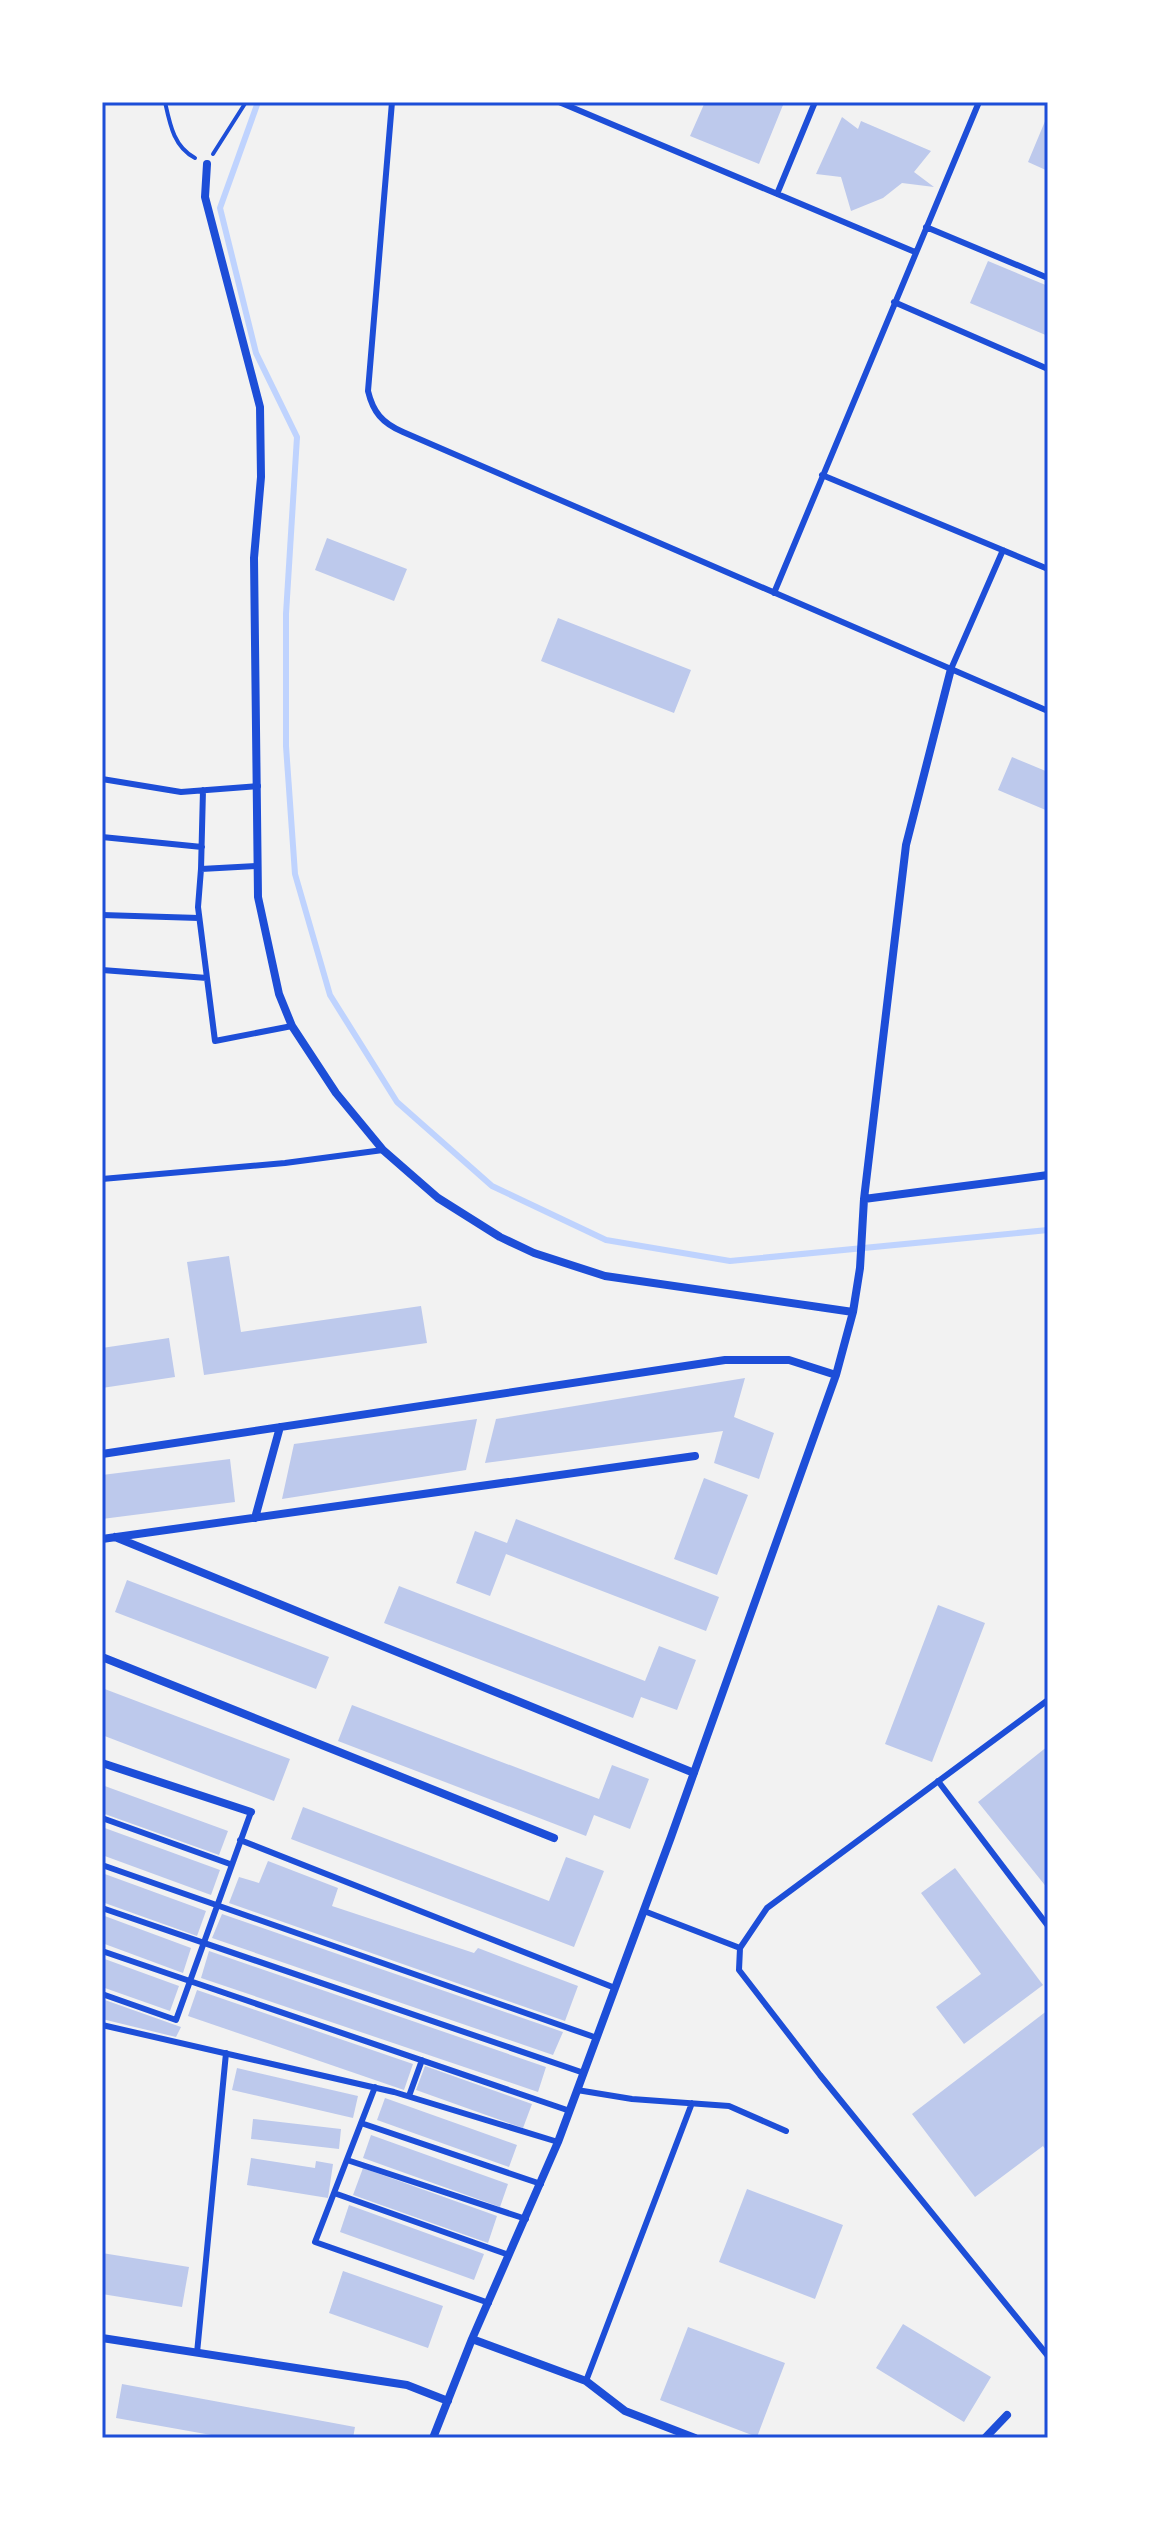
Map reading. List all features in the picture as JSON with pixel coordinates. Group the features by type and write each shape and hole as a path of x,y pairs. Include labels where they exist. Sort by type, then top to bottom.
{"street":[{"path":"207,164 205,197 260,407 261,477 254,558 257,866 263,927 279,994 292,1026 336,1093 383,1150 409,1175 468,1219 511,1243 569,1266 641,1283 853,1312"},
{"path":"433,2438 570,2111 836,1375 853,1312 860,1268 864,1199 906,845 951,669"},
{"path":"864,1199 1048,1175"},
{"path":"102,1454 725,1360 789,1360 836,1375"},
{"path":"255,1518 280,1427"},
{"path":"102,1539 695,1456"},
{"path":"115,1537 694,1773"},
{"path":"102,1657 554,1838"},
{"path":"102,1763 251,1812"},
{"path":"102,2338 407,2385 448,2401"},
{"path":"472,2339 586,2381 625,2411 695,2438"},
{"path":"985,2438 1007,2415"}],"lane":[{"path":"392,102 368,391 371,405 379,417 389,426 1048,711"},
{"path":"559,102 915,252"},
{"path":"777,194 815,102"},
{"path":"774,593 979,102"},
{"path":"926,227 1048,278"},
{"path":"894,302 1048,369"},
{"path":"822,475 1048,569"},
{"path":"951,669 1003,550"},
{"path":"102,779 181,792 258,786"},
{"path":"203,790 199,918 215,1041 292,1026"},
{"path":"102,837 202,847"},
{"path":"201,869 257,866"},
{"path":"102,915 199,918"},
{"path":"102,970 207,978"},
{"path":"102,1179 285,1163 383,1150"},
{"path":"1048,1700 767,1908 740,1948 739,1970 1048,2356"},
{"path":"938,1781 1048,1926"},
{"path":"102,1994 176,2020 251,1812"},
{"path":"102,1818 230,1864"},
{"path":"240,1840 615,1988"},
{"path":"102,1865 597,2038"},
{"path":"102,1908 584,2073"},
{"path":"644,1911 740,1948"},
{"path":"102,1951 570,2111"},
{"path":"102,2025 375,2087 558,2142"},
{"path":"197,2353 226,2053"},
{"path":"409,2096 422,2060"},
{"path":"375,2087 315,2242 489,2303"},
{"path":"577,2090 632,2099 729,2106 786,2131"},
{"path":"586,2381 692,2103"},
{"path":"361,2123 541,2184"},
{"path":"347,2160 526,2219"},
{"path":"334,2193 509,2255"}],"path":[{"path":"165,102 170,126 182,151 207,164 246,102"}],"building":[{"path":"705,102 777,102 783,105 759,164 690,136"},
{"path":"1048,114 1048,171 1028,162"},
{"path":"842,117 858,129 861,121 931,151 914,172 934,187 902,183 883,198 851,211 841,177 816,174"},
{"path":"988,261 1048,286 1048,336 970,303"},
{"path":"327,538 407,569 394,601 315,570"},
{"path":"558,618 691,670 674,713 541,661"},
{"path":"1012,757 1048,772 1048,811 998,790"},
{"path":"229,1256 241,1332 421,1306 427,1343 204,1375 187,1262"},
{"path":"169,1338 175,1377 102,1388 102,1348"},
{"path":"745,1378 734,1417 774,1433 759,1479 714,1463 723,1431 485,1463 496,1419"},
{"path":"477,1419 466,1470 282,1499 294,1444"},
{"path":"230,1459 235,1502 102,1519 102,1475"},
{"path":"704,1478 748,1495 717,1575 674,1559"},
{"path":"516,1519 719,1597 706,1631 506,1554 490,1596 456,1583 475,1531 507,1543"},
{"path":"127,1580 329,1657 316,1689 115,1612"},
{"path":"399,1586 645,1681 659,1646 696,1660 677,1710 641,1697 633,1718 384,1623"},
{"path":"938,1605 985,1623 932,1762 885,1744"},
{"path":"102,1688 290,1759 274,1801 102,1735"},
{"path":"352,1705 599,1799 612,1765 649,1779 630,1829 594,1815 586,1836 338,1741"},
{"path":"1048,1746 1048,1889 978,1802"},
{"path":"102,1785 228,1831 219,1855 102,1813"},
{"path":"303,1807 549,1901 566,1857 604,1871 574,1947 291,1839"},
{"path":"102,1827 220,1870 211,1895 102,1855"},
{"path":"268,1861 338,1888 332,1906 474,1953 478,1948 578,1986 565,2021 229,1903 239,1877 259,1883"},
{"path":"955,1868 1043,1985 964,2044 936,2007 981,1974 921,1893"},
{"path":"102,1873 206,1911 197,1936 102,1902"},
{"path":"222,1914 563,2032 553,2055 212,1938"},
{"path":"102,1915 191,1948 183,1973 102,1943"},
{"path":"209,1951 546,2067 538,2092 201,1978"},
{"path":"102,1958 179,1986 170,2011 102,1987"},
{"path":"197,1990 413,2064 404,2090 188,2016"},
{"path":"102,1999 181,2027 176,2037 102,2019"},
{"path":"1048,2010 1048,2153 1043,2146 975,2197 912,2114"},
{"path":"425,2066 532,2104 523,2128 416,2090"},
{"path":"237,2068 358,2096 353,2118 232,2090"},
{"path":"385,2098 517,2145 509,2167 377,2120"},
{"path":"253,2119 341,2129 339,2149 251,2139"},
{"path":"371,2135 508,2184 500,2207 363,2158"},
{"path":"251,2158 315,2168 316,2161 333,2164 328,2198 247,2185"},
{"path":"363,2168 497,2216 488,2243 353,2195"},
{"path":"747,2189 843,2225 815,2299 719,2262"},
{"path":"349,2205 484,2254 474,2280 340,2232"},
{"path":"102,2253 189,2267 182,2307 102,2294"},
{"path":"343,2271 443,2306 428,2348 329,2313"},
{"path":"903,2324 991,2377 964,2422 876,2368"},
{"path":"688,2327 785,2363 757,2437 660,2400"},
{"path":"122,2384 355,2427 353,2438 228,2438 116,2418"}],"waterway":[{"path":"258,102 220,208 256,353 297,437 286,614 286,746 295,874 330,995 397,1102 492,1186 606,1240 730,1261 1048,1230"}]}
